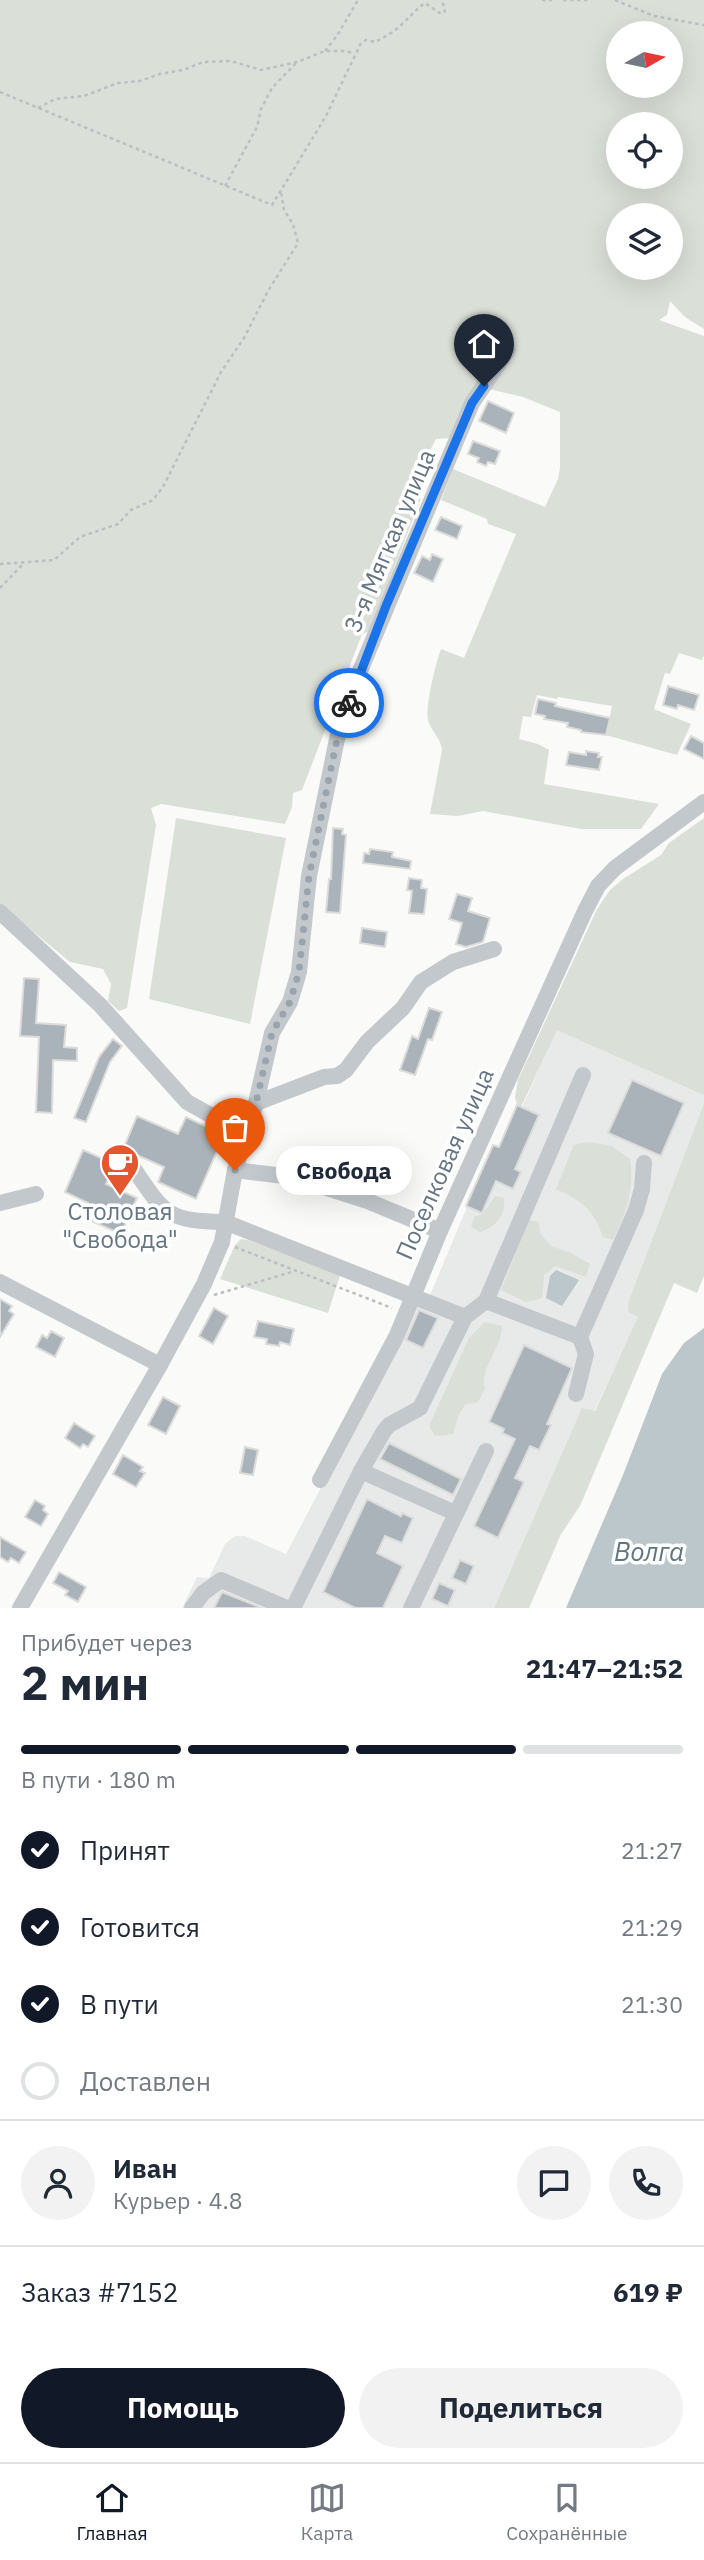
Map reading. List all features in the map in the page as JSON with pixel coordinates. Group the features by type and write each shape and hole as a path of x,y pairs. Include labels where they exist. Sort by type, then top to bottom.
{"street":[{"name":"3-я Мягкая улица","path":"256,1103 272,1033 290,1002 299,972 309,876 337,739 348,706 386,606 472,403 508,350"},
{"name":"Поселковая улица","path":"320,1480 397,1335 440,1231 598,886 615,869 704,802"},
{"path":"0,912 100,1005 187,1102 222,1121 241,1148"},
{"path":"20,1608 160,1365 222,1242 235,1170 256,1103 324,1077 337,1076 346,1070 367,1042 403,1008 421,982 453,962 494,949"},
{"path":"293,1608 361,1471 389,1425 420,1408 465,1317 486,1301 583,1075"},
{"path":"576,1394 586,1354 580,1337 636,1210 642,1189 644,1163"},
{"path":"134,1169 163,1210 194,1221 225,1222 413,1294 465,1317"},
{"path":"235,1170 292,1177 370,1202 440,1231"},
{"path":"0,1202 36,1194"},
{"path":"0,1282 160,1365"},
{"path":"486,1301 580,1337"},
{"path":"411,1608 486,1451"},
{"path":"361,1471 455,1513"},
{"path":"192,1608 202,1593 221,1580 287,1608"}],"path":[{"path":"325,51 358,0"},
{"path":"0,92 272,205 326,116 361,43 366,40 375,42 389,35 412,11 425,3 441,14 445,11 442,0"},
{"path":"542,0 552,0"},
{"path":"563,0 589,0"},
{"path":"615,0 654,16 704,25"},
{"path":"38,108 55,99 84,96 118,83 140,81 203,62 231,61 261,71 297,62 325,51 355,54"},
{"path":"225,186 257,127 261,109 272,88 297,62"},
{"path":"0,564 54,560 80,537 118,524 131,510 153,500 163,487 221,372 244,338 298,243 293,224 284,210 281,191"},
{"path":"0,589 24,564"},
{"path":"222,1242 406,1313"},
{"path":"194,1301 296,1271"}],"shaded area":[{"path":"0,0 704,0 704,329 685,317 670,301 667,315 659,320 704,336 704,655 702,660 679,653 670,674 665,673 654,709 691,724 677,755 606,735 612,706 537,695 531,717 523,716 519,739 549,750 544,784 659,804 641,829 581,829 483,811 458,816 430,814 442,750 427,714 439,655 441,649 464,658 516,534 488,524 487,519 441,500 453,469 545,507 560,468 560,412 523,397 489,389 510,356 499,349 500,353 451,438 436,439 428,454 432,457 425,475 415,472 409,484 419,489 421,498 370,631 362,634 302,790 293,793 292,807 285,824 161,804 151,808 156,825 127,1008 119,1011 108,1001 111,984 103,969 70,962 0,904"},
{"path":"176,818 286,838 250,1024 149,999"},
{"path":"704,818 704,1095 557,1030 521,1107 517,1105 515,1097 518,1080 597,909 610,890 661,855 669,843"},
{"path":"557,1029 690,1087 704,1095 704,1103 629,1300 639,1317 594,1411 582,1409 494,1608 182,1608 197,1577 209,1578 225,1544 235,1536 245,1536 286,1554 417,1306 428,1300 493,1145 499,1147 517,1105 522,1107"},
{"path":"704,1103 704,1276 697,1293 674,1283 580,1506 561,1534 529,1608 494,1608 582,1408 595,1411 638,1317 628,1312 629,1300"},
{"path":"588,1142 612,1146 630,1159 628,1201 613,1240 603,1237 586,1207 556,1189 574,1145"},
{"path":"495,1196 504,1198 499,1220 480,1232 471,1227 475,1216 482,1215"},
{"path":"529,1220 539,1222 540,1233 551,1246 590,1264 586,1277 555,1266 544,1275 542,1298 526,1302 501,1290"},
{"path":"241,1239 340,1275 328,1313 220,1279 235,1245"},
{"path":"485,1322 502,1326 499,1342 485,1373 485,1389 478,1402 466,1404 459,1414 453,1434 435,1436 429,1426 469,1338"}],"water":[{"path":"556,1270 579,1280 562,1306 546,1298 550,1276"},
{"name":"Волга","path":"704,1328 704,1608 566,1608 623,1475 662,1374 684,1343"}],"building":[{"path":"488,401 514,413 506,433 479,421"},
{"path":"473,441 500,451 495,464 488,462 486,466 477,462 479,458 468,454"},
{"path":"441,517 462,526 457,539 435,530"},
{"path":"432,554 443,559 433,582 414,573 422,556 430,560"},
{"path":"668,686 699,695 694,710 678,705 677,709 663,705"},
{"path":"538,699 556,703 555,706 610,718 606,735 581,732 567,727 568,723 544,719 545,716 535,714"},
{"path":"691,736 704,743 704,759 684,749"},
{"path":"586,751 599,753 598,757 602,757 599,770 566,765 569,752 586,755"},
{"path":"333,828 343,829 342,834 346,835 340,913 326,912 331,879"},
{"path":"370,849 393,852 392,857 411,861 410,869 363,863 364,853 369,854"},
{"path":"409,878 422,880 421,888 427,889 424,914 409,913 412,891 407,890"},
{"path":"457,894 472,898 468,911 490,918 483,942 466,947 456,944 462,923 449,919"},
{"path":"362,928 387,932 385,947 360,943"},
{"path":"24,978 39,979 36,1023 66,1025 64,1047 77,1048 77,1061 53,1060 52,1113 36,1112 39,1037 20,1036"},
{"path":"429,1008 442,1012 432,1040 428,1039 415,1075 400,1070 412,1036 418,1039"},
{"path":"113,1039 122,1046 110,1062 86,1122 74,1118 99,1057"},
{"path":"632,1080 684,1103 661,1156 608,1133"},
{"path":"517,1105 539,1115 515,1169 521,1172 513,1189 496,1181 482,1213 466,1206 493,1145 499,1147"},
{"path":"137,1116 178,1134 186,1117 214,1130 222,1140 196,1199 158,1182 164,1167 123,1149"},
{"path":"83,1150 115,1164 106,1184 137,1198 121,1234 82,1217 88,1203 65,1192"},
{"path":"0,1299 12,1306 9,1311 14,1314 0,1337"},
{"path":"214,1308 228,1316 213,1344 199,1336"},
{"path":"419,1310 438,1318 423,1348 406,1340"},
{"path":"258,1321 294,1329 290,1345 280,1342 279,1346 266,1344 267,1339 254,1337"},
{"path":"51,1331 64,1338 55,1357 36,1347 42,1335 47,1338"},
{"path":"524,1345 572,1368 547,1424 551,1425 539,1450 530,1446 515,1478 524,1482 498,1538 474,1526 515,1439 502,1433 504,1429 489,1422"},
{"path":"163,1397 180,1406 166,1434 148,1425"},
{"path":"74,1423 95,1436 88,1447 83,1444 80,1448 65,1438"},
{"path":"389,1443 461,1479 453,1495 380,1459"},
{"path":"245,1447 258,1450 253,1475 240,1473"},
{"path":"123,1455 143,1467 140,1471 145,1473 136,1487 113,1474"},
{"path":"367,1499 401,1516 402,1513 413,1518 402,1543 385,1536 377,1553 403,1566 383,1608 355,1608 323,1592"},
{"path":"35,1500 45,1506 43,1510 48,1514 41,1526 25,1517"},
{"path":"0,1537 26,1552 19,1563 11,1558 8,1562 0,1557"},
{"path":"460,1560 474,1566 466,1584 452,1578"},
{"path":"59,1572 86,1587 78,1602 65,1595 68,1591 53,1583"},
{"path":"439,1583 455,1590 448,1606 432,1599"},
{"path":"222,1592 257,1606 260,1608 214,1608"}],"way so far":[{"path":"235,1170 256,1103 272,1033 290,1002 299,972 309,876 337,739 349,703"}],"place":[{"name":"Свобода","path":"235,1170"},
{"name":"Столовая \"Свобода\"","path":"120,1197"}],"route":[{"path":"349,703 386,606 472,403 484,386"}]}
